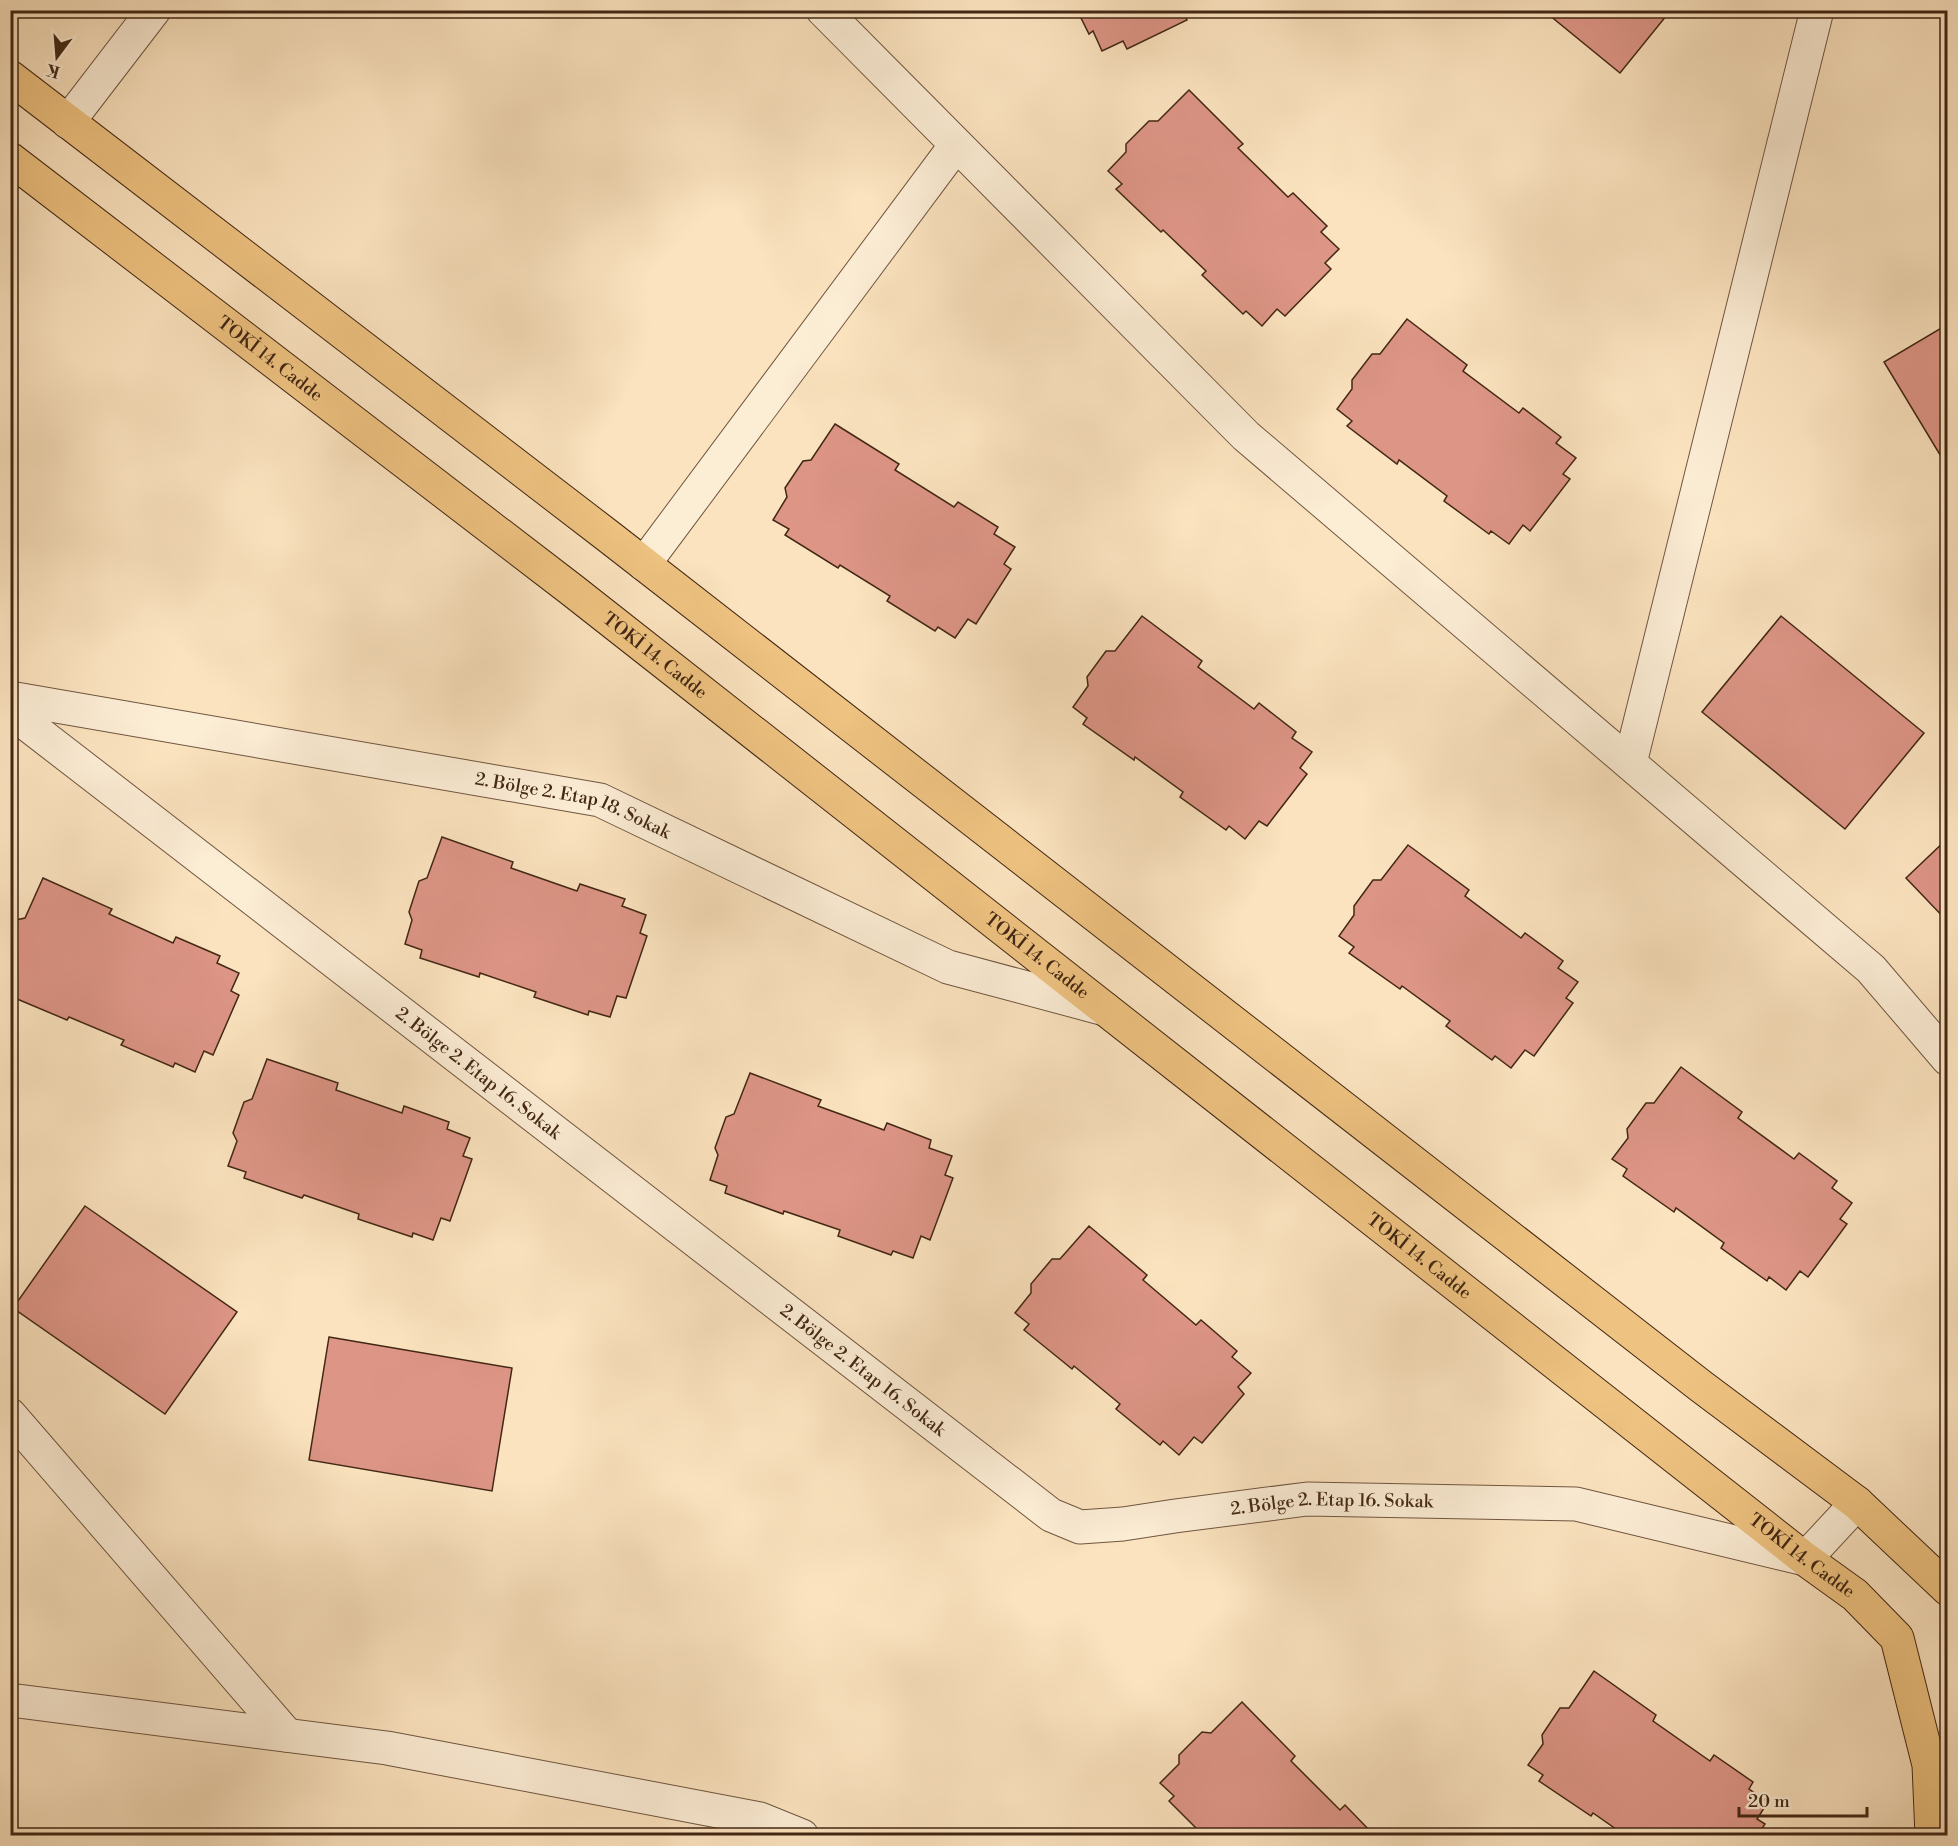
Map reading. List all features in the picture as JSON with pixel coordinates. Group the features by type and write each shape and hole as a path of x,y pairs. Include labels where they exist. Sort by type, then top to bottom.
{"main road":[{"path":"10,77 644,564 1702,1388 1857,1503 1947,1589"},
{"name":"TOKİ 14. Cadde","path":"10,159 563,582 1805,1559 1855,1595 1897,1638 1929,1765 1932,1836"}],"street":[{"path":"68,122 154,10"},
{"path":"823,10 1246,436 1871,969 1947,1059"},
{"path":"1630,763 1817,10"},
{"path":"644,564 956,145"},
{"name":"2. Bölge 2. Etap 18. Sokak","path":"10,698 600,800 948,967 1105,1009"},
{"name":"2. Bölge 2. Etap 16. Sokak","path":"10,711 1051,1515 1080,1527 1123,1524 1175,1515 1306,1499 1576,1504 1805,1559"},
{"path":"10,1415 287,1735"},
{"path":"1805,1559 1857,1503"},
{"path":"10,1700 387,1748 760,1818 802,1836"}],"building":[{"path":"1077,10 1188,10 1183,13 1187,20 1127,49 1123,41 1102,51 1093,31 1089,34"},
{"path":"1543,10 1671,10 1620,73"},
{"path":"1189,90 1243,144 1238,148 1288,197 1293,193 1327,226 1321,232 1339,249 1325,263 1331,269 1285,316 1277,309 1262,326 1246,311 1243,314 1202,275 1206,271 1116,189 1122,184 1108,171 1126,152 1126,144 1149,121 1158,121"},
{"path":"1407,319 1467,365 1463,371 1519,413 1523,408 1561,437 1556,443 1576,458 1563,474 1570,479 1530,531 1523,525 1509,544 1491,531 1489,534 1444,501 1447,496 1399,460 1397,464 1347,426 1352,421 1337,409 1352,389 1352,380 1372,354 1380,354"},
{"path":"1948,324 1948,468 1884,362"},
{"path":"835,424 899,464 895,470 954,507 958,502 998,527 994,534 1015,547 1004,564 1011,569 976,624 968,619 955,638 938,627 935,631 887,601 890,596 840,565 838,568 785,535 789,529 773,520 787,497 785,488 803,461 811,460"},
{"path":"1142,616 1202,661 1198,667 1254,709 1259,703 1296,732 1292,738 1312,752 1300,768 1307,774 1267,826 1259,821 1245,839 1229,826 1226,830 1180,797 1183,792 1135,757 1134,760 1083,724 1087,718 1073,707 1088,686 1087,677 1106,651 1115,651"},
{"path":"1781,616 1924,733 1845,829 1702,712"},
{"path":"442,837 513,862 511,868 577,891 580,884 625,899 622,906 646,915 640,933 647,936 626,998 617,996 610,1017 589,1011 588,1015 534,997 536,992 480,973 479,977 420,958 422,950 405,944 412,920 409,912 419,881 427,878"},
{"path":"1948,838 1948,922 1906,878"},
{"path":"1408,845 1469,890 1465,896 1521,938 1525,933 1563,961 1558,968 1578,982 1566,998 1573,1003 1534,1056 1525,1050 1511,1068 1495,1056 1492,1060 1446,1026 1450,1021 1402,986 1400,989 1349,953 1354,947 1339,936 1354,915 1354,906 1373,880 1381,880"},
{"path":"43,878 112,909 109,914 173,943 176,937 220,956 217,963 239,973 231,991 239,995 213,1055 204,1051 195,1072 175,1063 173,1067 121,1045 124,1040 69,1017 67,1020 10,996 13,989 10,988 10,934 16,920 25,918"},
{"path":"267,1059 338,1083 336,1090 402,1113 404,1106 449,1122 447,1129 470,1138 463,1156 472,1159 450,1221 441,1218 433,1240 413,1233 412,1237 358,1219 359,1214 244,1178 246,1172 228,1166 237,1141 233,1133 244,1102 252,1099"},
{"path":"1681,1067 1742,1112 1738,1118 1794,1159 1799,1153 1837,1181 1832,1188 1852,1203 1840,1219 1847,1224 1808,1277 1800,1271 1786,1290 1769,1277 1767,1281 1721,1248 1724,1243 1676,1208 1674,1212 1623,1176 1627,1169 1612,1159 1628,1138 1627,1129 1646,1103 1654,1103"},
{"path":"750,1073 821,1100 818,1106 884,1130 887,1123 931,1140 929,1148 952,1156 945,1175 953,1178 930,1240 921,1236 913,1258 893,1251 891,1255 838,1236 840,1230 784,1211 783,1214 725,1193 727,1186 710,1180 718,1155 715,1148 726,1117 734,1114"},
{"path":"85,1206 237,1312 165,1414 13,1308"},
{"path":"1089,1226 1147,1275 1143,1280 1196,1325 1201,1320 1237,1351 1232,1357 1251,1373 1238,1387 1244,1394 1202,1443 1194,1437 1179,1455 1163,1441 1160,1445 1116,1409 1120,1404 1074,1366 1072,1369 1024,1330 1029,1324 1015,1313 1031,1293 1031,1284 1052,1259 1060,1259"},
{"path":"329,1337 512,1368 492,1491 309,1460"},
{"path":"1594,1671 1656,1715 1653,1721 1710,1761 1714,1755 1753,1782 1749,1789 1768,1802 1757,1819 1765,1824 1757,1836 1626,1836 1593,1813 1591,1816 1539,1781 1543,1775 1528,1765 1543,1744 1542,1735 1560,1708 1569,1708"},
{"path":"1242,1702 1295,1756 1291,1761 1340,1810 1345,1805 1375,1836 1204,1836 1169,1801 1174,1796 1160,1783 1179,1764 1179,1755 1202,1732 1211,1733"}]}
